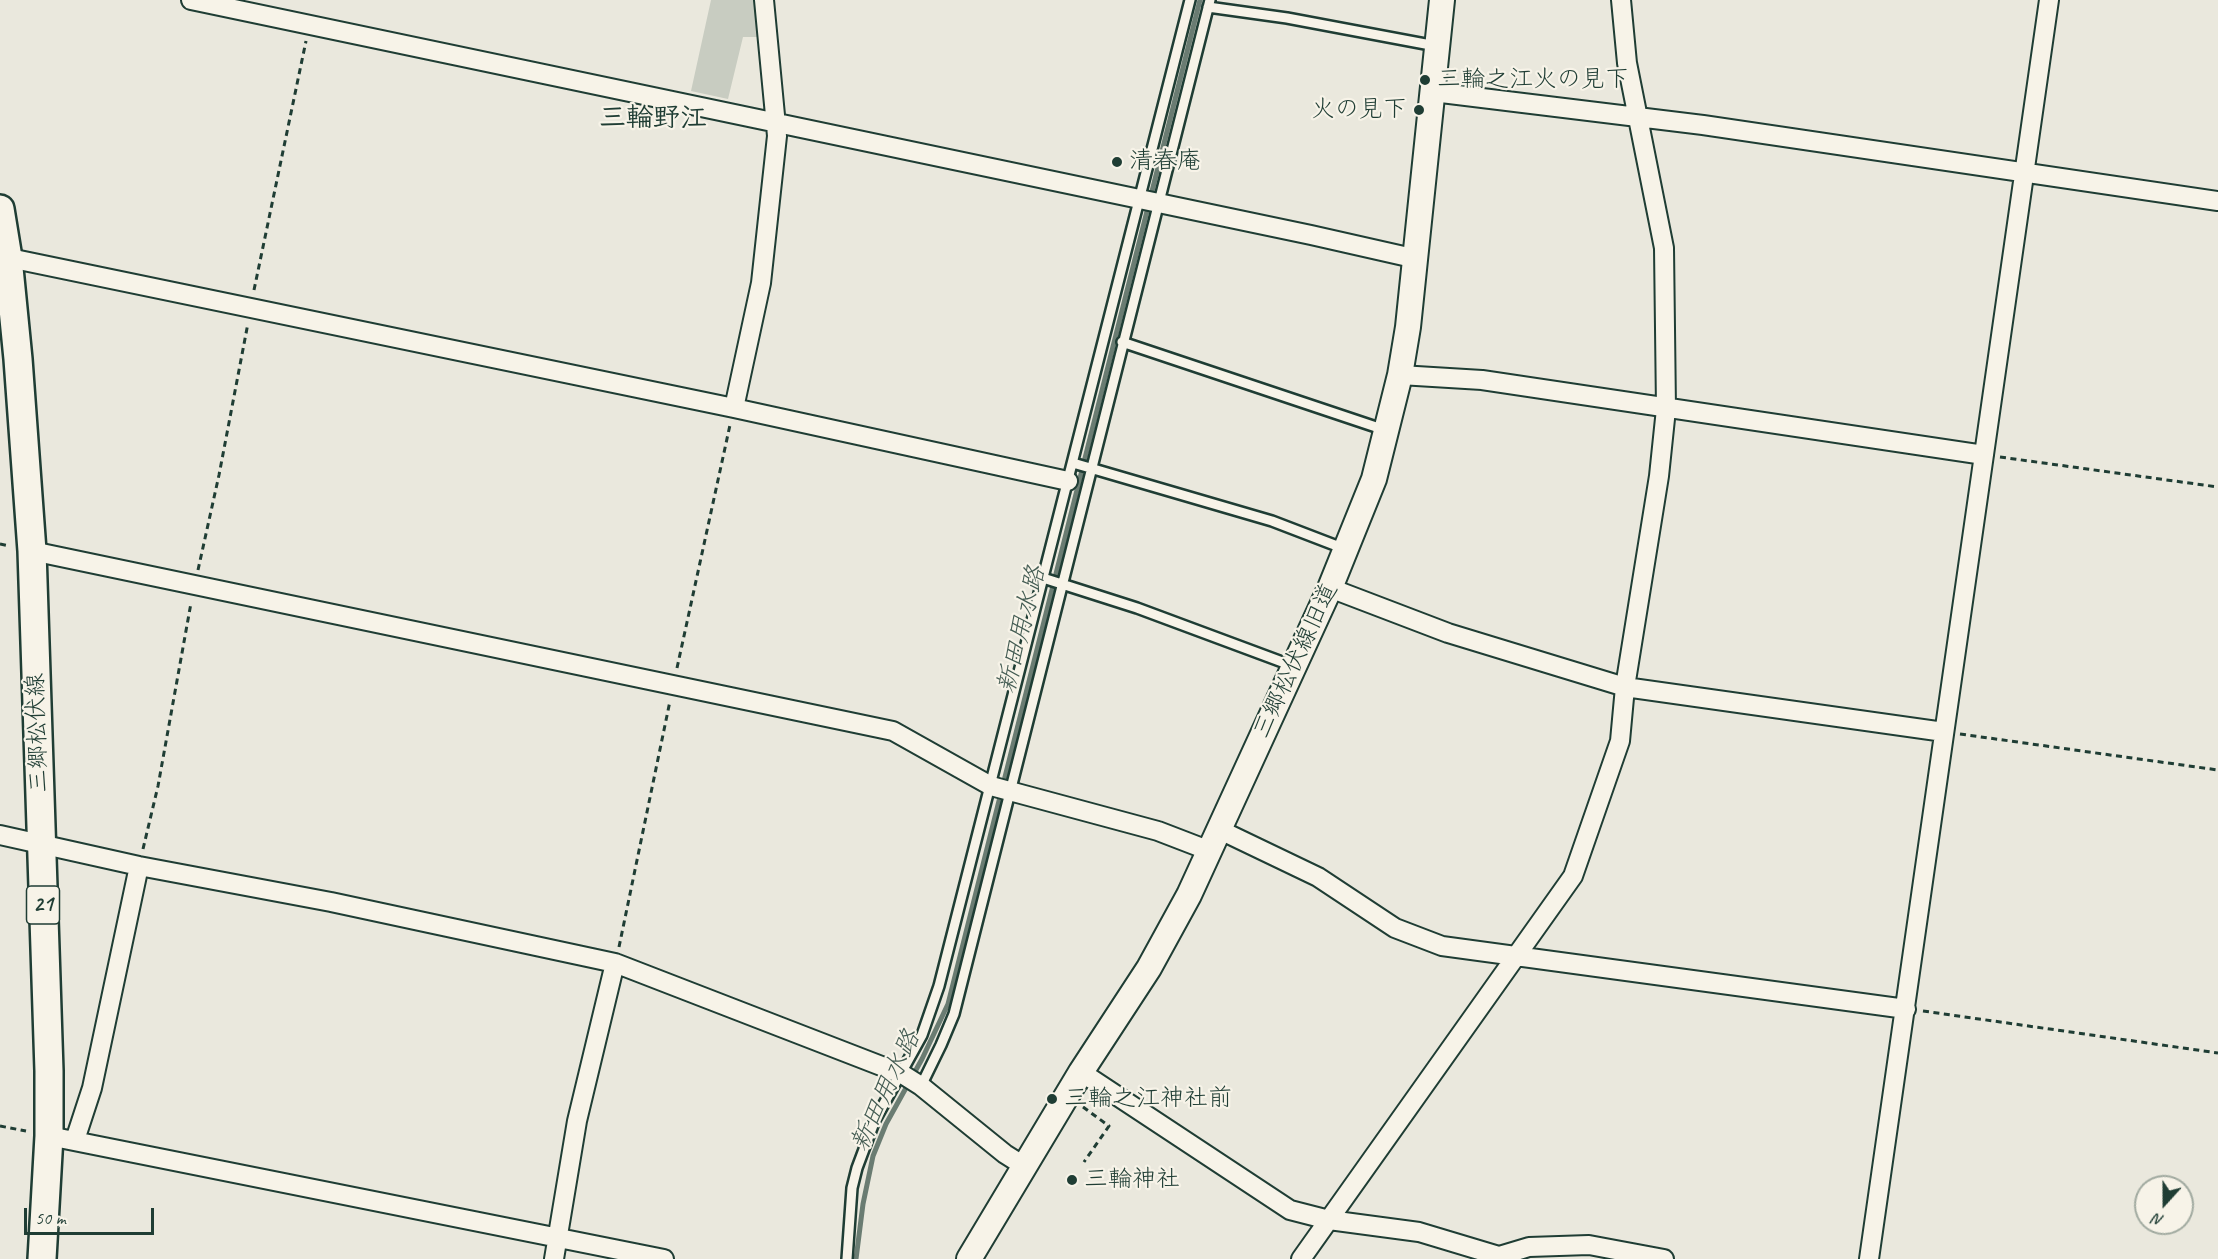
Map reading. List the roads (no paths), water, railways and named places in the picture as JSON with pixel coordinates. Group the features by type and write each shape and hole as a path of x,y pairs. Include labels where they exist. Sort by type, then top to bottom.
{"main road":[{"name":"三郷松伏線","path":"0,209 18,359 32,550 49,1071 62,1138 42,1259"}],"street":[{"path":"191,0 1322,237 1417,259"},
{"path":"734,408 761,283 777,123 764,0"},
{"name":"三郷松伏線旧道","path":"969,1259 1081,1072 1161,949 1215,840 1330,588 1374,479 1388,431 1400,375 1417,259 1442,0"},
{"path":"1301,1259 1573,876 1620,741 1625,687 1659,476 1666,409 1664,248 1627,63 1621,0"},
{"path":"1869,1259 2049,0"},
{"path":"1433,92 1702,125 2218,201"},
{"path":"4,257 734,408 1070,472"},
{"path":"1400,375 1482,380 1984,455"},
{"path":"32,550 893,730 991,786 1158,831 1215,840 1318,877 1395,928 1442,946 1906,1009"},
{"path":"1330,588 1448,633 1625,687 1944,732"},
{"path":"0,836 139,866 331,902 615,963 902,1074 921,1086 1005,1154 1024,1166"},
{"path":"139,866 92,1088 62,1138 664,1259"},
{"path":"554,1259 577,1121 615,963"},
{"path":"1081,1072 1290,1210 1329,1220 1419,1232 1499,1256 1528,1246 1664,1259"}],"lane":[{"path":"847,1259 852,1188 857,1168 875,1120 922,1035 939,986 1190,0"},
{"path":"921,1086 954,1014 1209,3 1437,46"},
{"path":"1122,342 1388,431"},
{"path":"1070,472 1093,469 1272,521 1347,549"},
{"path":"1043,578 1200,631 1294,666"},
{"path":"1020,673 1038,679"}],"waterway":[{"name":"新田用水路","path":"856,1259 863,1204 873,1156 886,1124 922,1059 948,1004 1200,0"}],"place":[{"name":"三輪之江火の見下","path":"1425,80"},
{"name":"火の見下","path":"1419,110"},
{"name":"清春庵","path":"1117,162"},
{"name":"三輪之江神社前","path":"1052,1099"},
{"name":"三輪神社","path":"1072,1180"}],"district":[{"name":"三輪野江","path":"653,119"}]}
